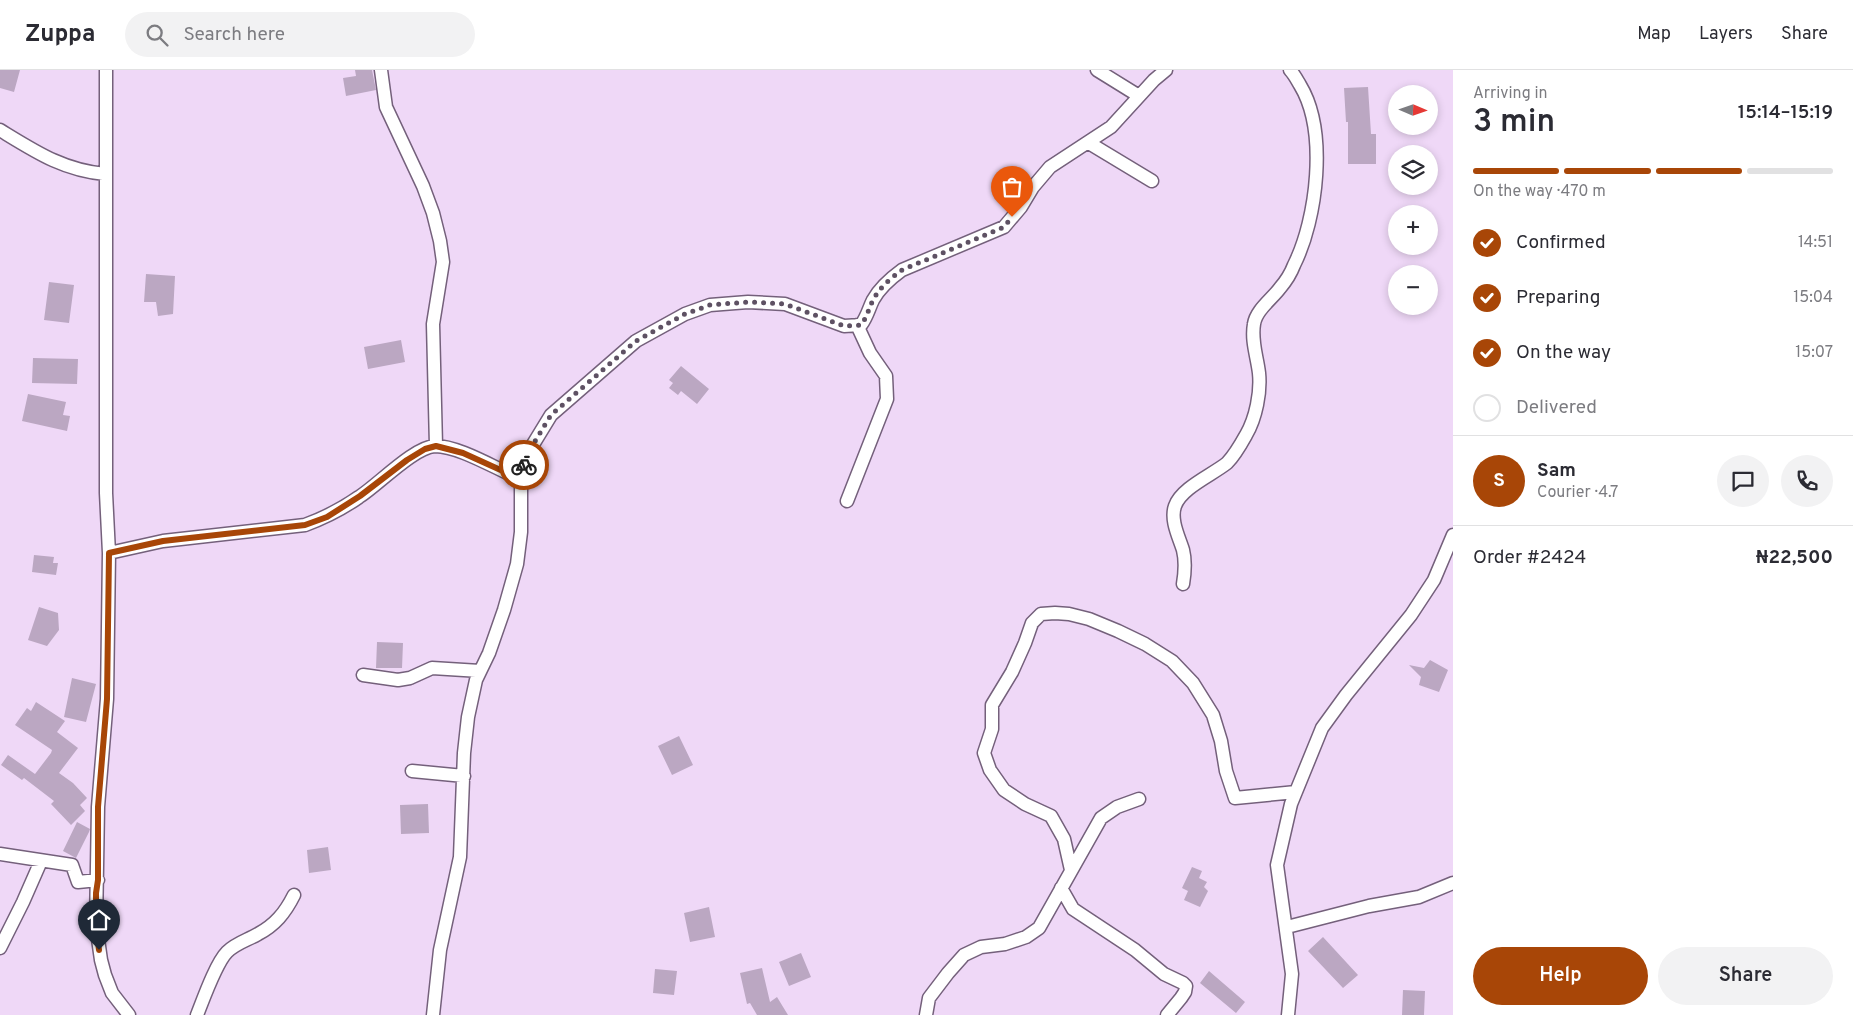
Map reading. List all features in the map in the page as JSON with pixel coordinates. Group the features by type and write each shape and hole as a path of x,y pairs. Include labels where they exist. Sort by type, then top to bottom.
{"street":[{"path":"106,70 106,493 109,553 107,699 98,807 96,925 101,960 112,993 129,1015"},
{"path":"381,70 386,108 423,186 433,213 440,241 443,262 432,324 436,446"},
{"path":"1097,70 1139,96"},
{"path":"433,1015 435,980 440,950 460,857 468,717 476,680 489,653 504,610 516,564 521,532 521,477 529,451 551,415 636,341 685,314 710,305 748,302 785,304 844,326 861,325 867,317 873,300 888,281 902,270 1004,227 1050,167 1089,143 1110,127 1166,70"},
{"path":"1183,584 1186,567 1176,528 1175,506 1180,497 1189,489 1228,462 1247,434 1259,388 1259,374 1253,339 1254,322 1258,313 1282,286 1294,265 1303,242 1314,197 1318,162 1314,124 1307,96 1290,70"},
{"path":"0,130 51,161 86,172 105,174"},
{"path":"1089,143 1152,181"},
{"path":"847,501 887,399 886,376 870,354 857,325"},
{"path":"109,553 163,541 305,525 327,517 360,496 407,460 425,449 436,446 463,453 508,474 521,477"},
{"path":"1288,1015 1292,974 1277,865 1286,823 1296,792 1322,728 1416,608 1434,580 1453,535"},
{"path":"1071,870 1064,840 1051,816 1025,804 1004,790 990,770 984,753 992,729 992,705 1012,672 1032,623 1041,614 1069,614 1089,619 1118,630 1172,661 1193,683 1213,715 1221,741 1226,771 1235,798 1296,792"},
{"path":"363,675 398,680 410,678 432,668 480,671"},
{"path":"412,772 464,776"},
{"path":"926,1015 929,998 964,955 981,947 1005,944 1026,937 1039,928 1101,818 1117,807 1139,799"},
{"path":"0,854 72,865 78,882 98,880"},
{"path":"0,948 41,861"},
{"path":"1287,927 1369,906 1419,897 1453,883"},
{"path":"1061,888 1073,909 1134,950 1164,974 1186,986 1185,992 1167,1015"},
{"path":"197,1015 209,984 226,952 276,923 287,909 294,895"}],"building":[{"path":"0,70 20,70 14,92 0,88"},
{"path":"355,70 372,70 376,90 346,96 343,78 356,76"},
{"path":"1368,87 1371,134 1376,134 1376,164 1348,164 1348,122 1346,122 1344,88"},
{"path":"146,274 175,276 173,314 158,316 156,302 144,302"},
{"path":"49,282 74,285 69,323 44,320"},
{"path":"401,340 405,362 368,369 364,347"},
{"path":"33,358 78,359 77,384 32,383"},
{"path":"681,366 709,389 697,404 681,391 678,395 669,388 673,383 669,380"},
{"path":"28,394 66,402 63,415 70,416 67,431 22,421"},
{"path":"34,555 54,557 53,563 58,563 56,575 32,572"},
{"path":"39,607 58,613 59,630 47,646 28,640"},
{"path":"377,642 403,643 402,668 376,668"},
{"path":"1430,660 1448,670 1439,692 1419,685 1421,677 1409,665 1424,668"},
{"path":"72,678 96,684 86,722 64,717"},
{"path":"36,702 65,721 57,732 78,748 59,773 73,783 87,798 80,805 85,811 71,825 51,804 54,801 24,778 22,780 1,765 8,755 35,774 51,753 52,750 15,725 27,708 31,711"},
{"path":"679,736 693,765 672,775 658,746"},
{"path":"428,804 429,833 401,834 400,805"},
{"path":"77,822 90,829 76,858 63,851"},
{"path":"328,847 331,870 309,873 307,850"},
{"path":"1192,867 1202,871 1199,878 1207,882 1204,887 1208,891 1200,907 1184,900 1188,891 1182,888"},
{"path":"709,907 715,937 690,942 684,913"},
{"path":"1323,937 1358,975 1343,988 1308,951"},
{"path":"801,953 811,977 789,986 779,962"},
{"path":"762,968 770,1002 777,997 788,1015 757,1015 750,1003 747,1004 740,973"},
{"path":"655,969 677,971 674,995 653,993"},
{"path":"1209,971 1245,1002 1236,1013 1200,983"},
{"path":"1403,990 1425,991 1424,1015 1402,1015"}],"way so far":[{"path":"524,465 529,451 551,415 636,341 685,314 710,305 748,302 785,304 844,326 861,325 867,317 873,300 888,281 902,270 992,233 1004,227 1012,217"}],"route":[{"path":"99,950 96,925 98,807 107,699 109,553 163,541 305,525 327,517 360,496 407,460 425,449 436,446 463,453 514,476 521,477 524,465"}]}
